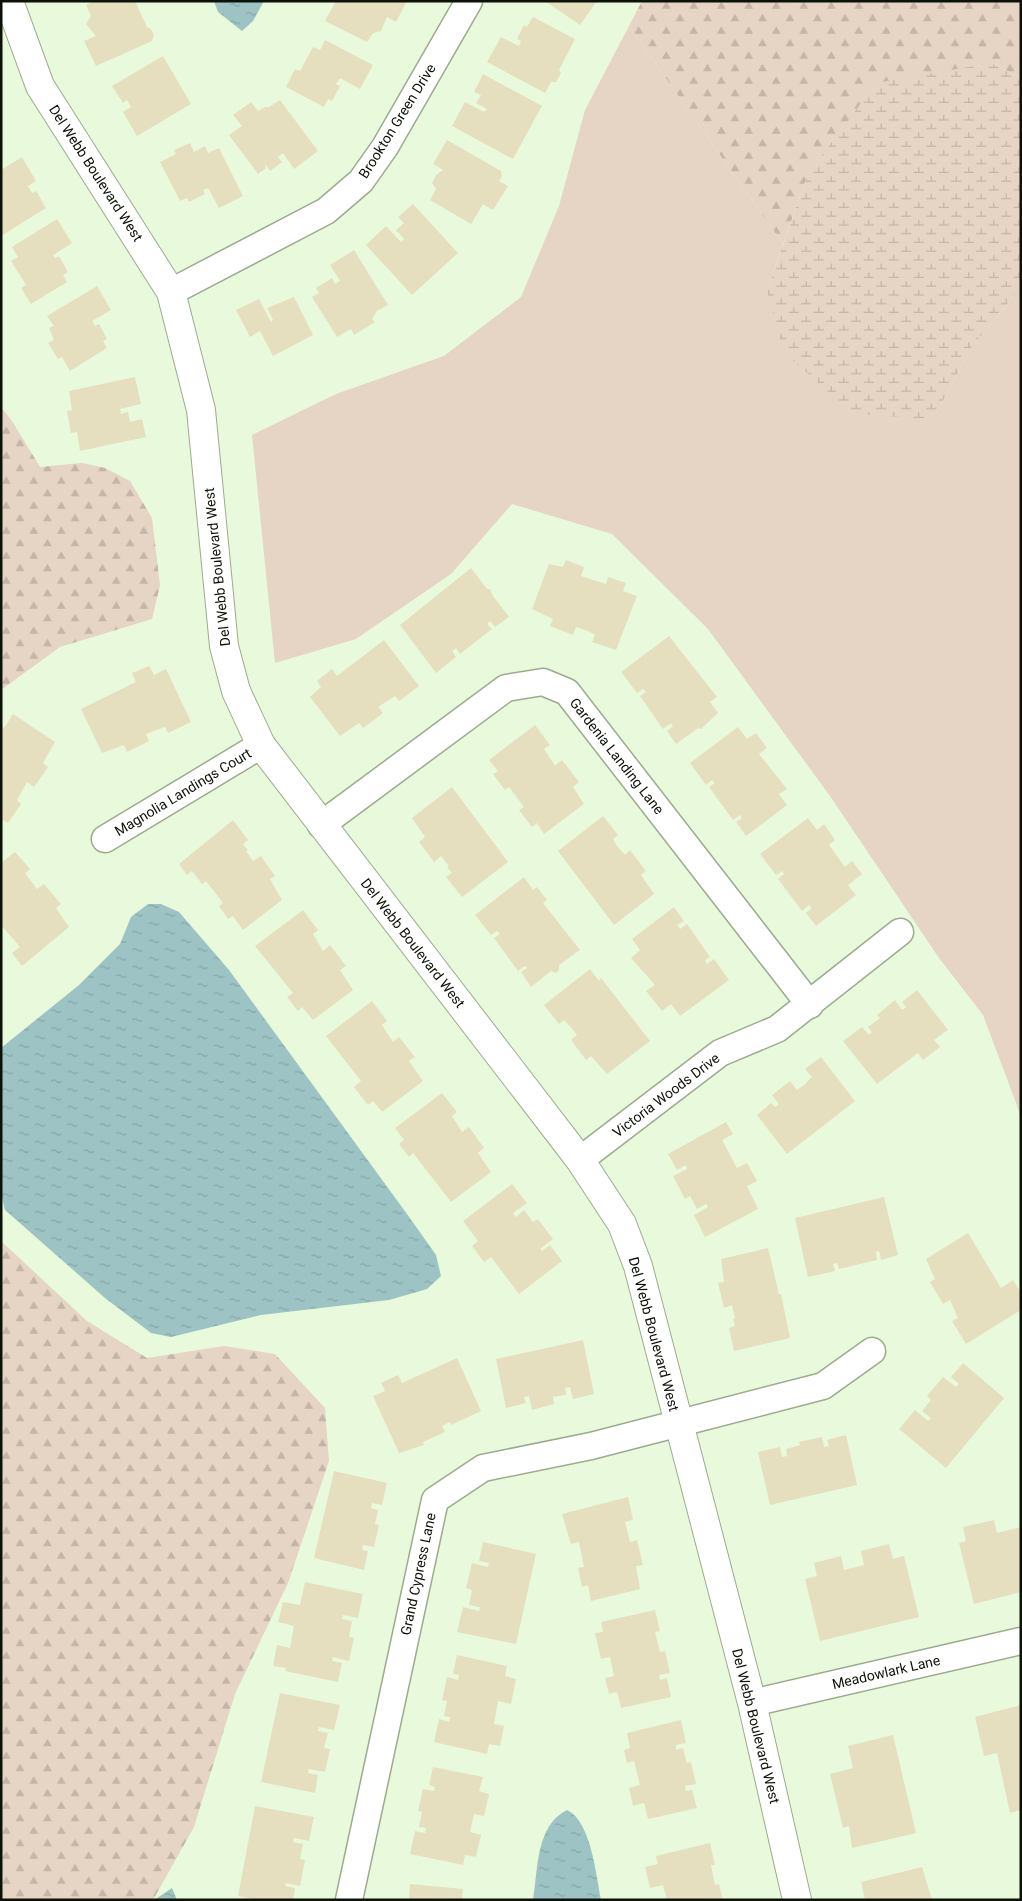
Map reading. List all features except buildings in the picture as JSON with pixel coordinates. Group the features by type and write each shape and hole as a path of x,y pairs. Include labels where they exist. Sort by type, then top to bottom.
{"street":[{"name":"Del Webb Boulevard West","path":"9,1 40,86 171,292 201,410 224,646 236,691 261,746 580,1160 622,1224 638,1266 752,1703 797,1900"},
{"name":"Brookton Green Drive","path":"171,292 326,211 361,181 385,147 469,1"},
{"name":"Gardenia Landing Lane","path":"322,825 506,688 543,682 568,692 810,1005"},
{"name":"Magnolia Landings Court","path":"105,839 261,746"},
{"name":"Victoria Woods Drive","path":"580,1160 712,1059 777,1029 810,1005 900,932"},
{"name":"Grand Cypress Lane","path":"349,1900 435,1500 483,1468 678,1425 823,1386 872,1351"},
{"name":"Meadowlark Lane","path":"752,1703 1021,1641"}],"green space":[{"path":"642,1 1021,1 1021,78 991,63 808,174 783,244 629,26"},
{"path":"629,26 783,244 767,290 928,419 937,412 972,347 1021,287 1021,1124 1019,1111 983,1015 939,958 830,796 708,629 612,534 512,504 451,574 356,639 275,663 252,435 336,394 444,356 521,297 559,206 585,110"},
{"path":"991,63 1021,78 1021,287 972,347 937,412 928,419 854,414 784,353 767,290 808,174 876,83"},
{"path":"1,407 12,421 40,467 82,463 105,468 130,481 152,518 160,585 152,619 60,647 1,690"},
{"path":"1,1241 87,1321 147,1358 224,1346 275,1354 325,1408 329,1461 288,1583 235,1694 194,1827 153,1900 1,1900"}],"water":[{"path":"214,1 264,1 253,21 242,31 218,12"},
{"path":"148,904 161,904 179,912 229,970 407,1214 436,1255 441,1276 427,1289 389,1300 261,1315 171,1337 151,1333 105,1298 5,1210 1,1193 1,1048 79,985 120,944 131,917"},
{"path":"567,1810 582,1825 587,1837 601,1900 533,1900 540,1849 544,1837 549,1826"},
{"path":"172,1888 177,1900 154,1900"}]}
